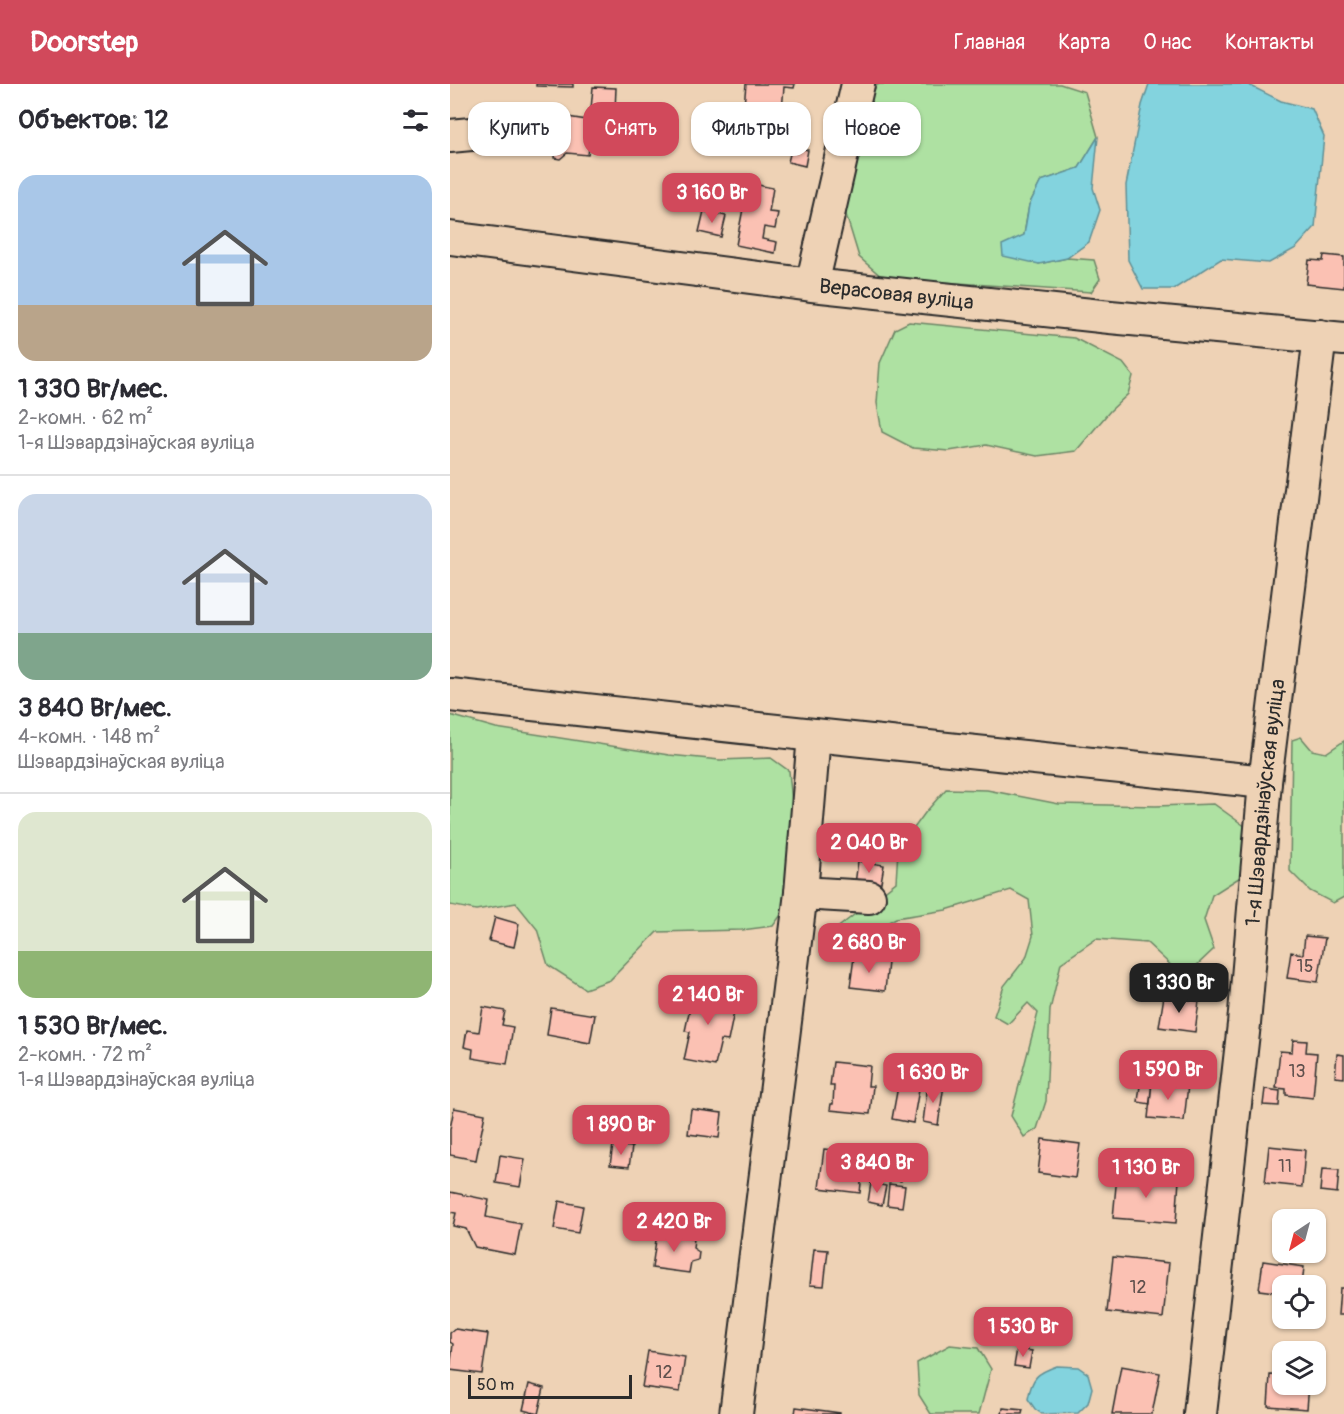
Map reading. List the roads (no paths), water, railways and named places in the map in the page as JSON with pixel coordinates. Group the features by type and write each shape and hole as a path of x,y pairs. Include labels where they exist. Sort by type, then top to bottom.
{"street":[{"path":"812,285 858,84"},
{"path":"450,136 468,134"},
{"name":"Верасовая вуліца","path":"450,238 812,285 1110,317 1332,337"},
{"name":"1-я Шэвардзінаўская вуліца","path":"1200,1414 1244,1024 1265,782 1332,337"},
{"path":"450,695 1265,782"},
{"path":"736,1414 801,893 814,735"},
{"path":"801,893 869,897"}],"water":[{"path":"1149,84 1247,84 1281,101 1312,109 1324,136 1315,227 1296,248 1269,263 1221,259 1174,289 1143,289 1128,260 1126,185 1142,105"},
{"path":"1098,137 1093,188 1100,210 1089,242 1067,258 1039,264 1003,256 1002,245 1024,235 1029,205 1041,181 1079,168"},
{"path":"1057,1366 1078,1367 1088,1374 1092,1388 1088,1403 1078,1413 1042,1414 1028,1399 1036,1377"}]}
